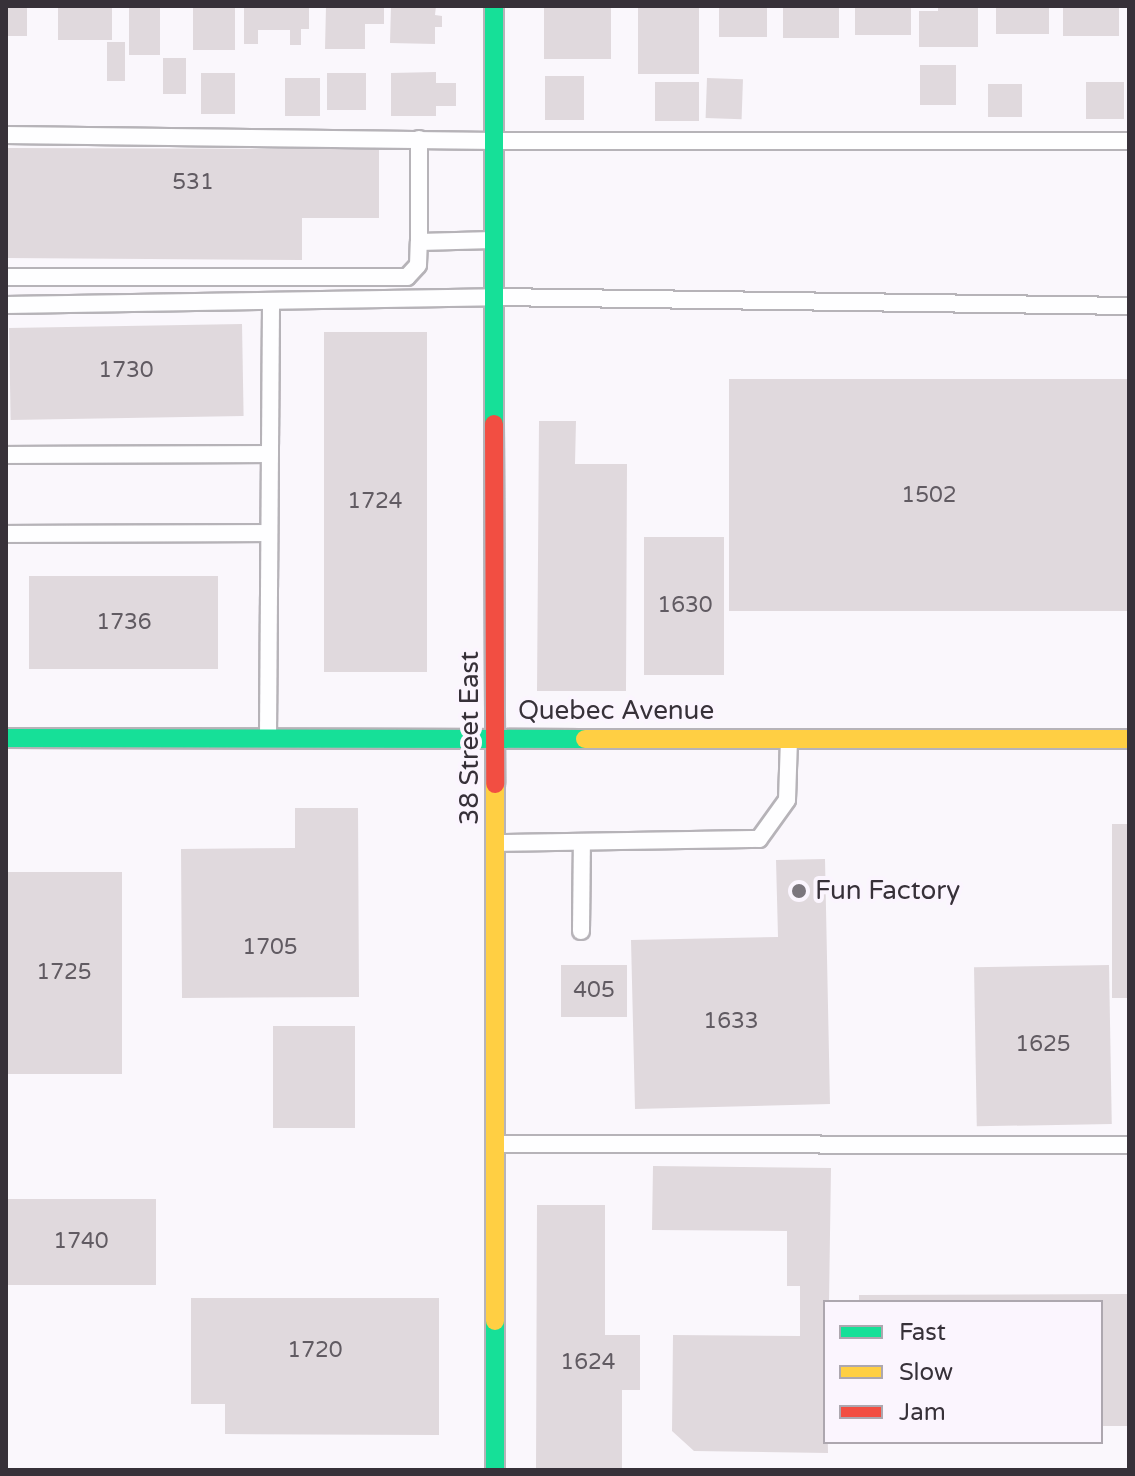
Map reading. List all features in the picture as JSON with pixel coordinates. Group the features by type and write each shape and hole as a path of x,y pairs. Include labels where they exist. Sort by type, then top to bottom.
{"street":[{"name":"38 Street East","path":"494,6 495,1470"},
{"name":"Quebec Avenue","path":"6,738 1129,739"}],"lane":[{"path":"6,135 496,141 1129,141"},
{"path":"6,277 407,277 418,265 419,139"},
{"path":"419,242 495,240"},
{"path":"6,305 495,297 1129,306"},
{"path":"268,737 271,301"},
{"path":"6,455 270,454"},
{"path":"6,534 269,533"},
{"path":"496,843 759,839 787,800 789,737"},
{"path":"581,931 582,842"},
{"path":"495,1144 1129,1145"}],"building":[{"path":"6,6 27,6 27,36 6,36"},
{"path":"58,6 112,6 112,40 58,40"},
{"path":"129,6 160,6 160,55 129,55"},
{"path":"193,6 235,6 235,50 193,50"},
{"path":"244,6 309,6 309,29 301,29 301,45 290,45 290,30 258,30 258,44 244,44"},
{"path":"326,6 384,6 384,24 365,24 365,49 325,49"},
{"path":"391,6 436,6 435,15 442,16 442,27 435,27 435,44 390,43"},
{"path":"544,6 611,6 611,59 544,59"},
{"path":"638,6 699,6 699,74 638,74"},
{"path":"719,6 767,6 767,37 719,37"},
{"path":"783,6 839,6 839,38 783,38"},
{"path":"855,6 911,6 911,35 855,35"},
{"path":"938,6 978,6 978,47 919,47 919,11 938,11"},
{"path":"996,6 1049,6 1049,34 996,34"},
{"path":"1063,6 1119,6 1119,36 1063,36"},
{"path":"107,42 125,42 125,81 107,81"},
{"path":"163,58 186,58 186,94 163,94"},
{"path":"920,65 956,65 956,105 920,105"},
{"path":"436,72 436,83 456,83 456,106 436,106 436,116 391,116 391,73"},
{"path":"201,73 235,73 235,114 201,114"},
{"path":"327,73 366,73 366,110 327,110"},
{"path":"545,76 584,76 584,120 545,120"},
{"path":"285,78 320,78 320,116 285,116"},
{"path":"707,78 743,79 742,119 706,118"},
{"path":"655,82 699,82 699,121 655,121"},
{"path":"1086,82 1124,82 1124,119 1086,119"},
{"path":"988,84 1022,84 1022,117 988,117"},
{"path":"6,148 379,149 379,218 302,218 302,260 6,258"},
{"path":"242,324 244,416 11,420 9,328"},
{"path":"324,332 427,332 427,672 324,672"},
{"path":"729,379 1129,379 1129,611 729,611"},
{"path":"539,421 576,421 575,464 627,464 626,691 537,691"},
{"path":"644,537 724,537 724,675 644,675"},
{"path":"29,576 218,576 218,669 29,669"},
{"path":"295,808 358,808 359,997 182,998 181,849 295,848"},
{"path":"1112,824 1129,824 1129,998 1112,998"},
{"path":"825,859 830,1104 635,1109 631,940 778,937 776,860"},
{"path":"6,872 122,872 122,1074 6,1074"},
{"path":"561,965 627,965 627,1017 561,1017"},
{"path":"1109,965 1112,1124 977,1126 974,967"},
{"path":"273,1026 355,1026 355,1128 273,1128"},
{"path":"653,1166 831,1168 829,1300 823,1300 823,1444 828,1444 828,1453 694,1451 672,1431 673,1335 800,1336 800,1286 787,1286 787,1231 652,1230"},
{"path":"6,1199 156,1199 156,1285 6,1285"},
{"path":"537,1205 605,1205 605,1335 640,1335 640,1390 622,1390 622,1470 536,1470"},
{"path":"1129,1294 1129,1426 1103,1426 1103,1300 859,1300 859,1295"},
{"path":"191,1298 439,1298 439,1435 225,1434 225,1404 191,1404"}],"traffic: fast":[{"path":"494,6 494,424"},
{"path":"6,738 585,739"},
{"path":"495,1321 495,1470"}],"traffic: slow":[{"path":"585,739 1129,739"},
{"path":"495,784 495,1321"}],"traffic: jam":[{"path":"494,424 495,784"}],"place":[{"name":"Fun Factory","path":"799,891"}]}
